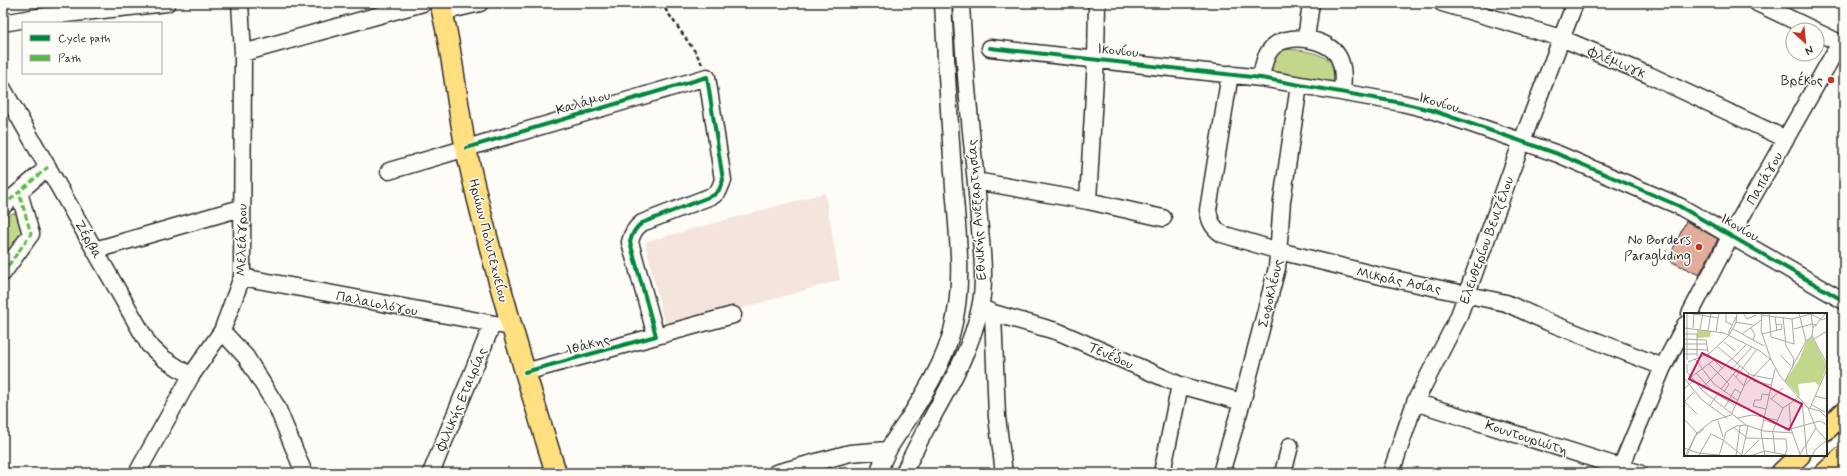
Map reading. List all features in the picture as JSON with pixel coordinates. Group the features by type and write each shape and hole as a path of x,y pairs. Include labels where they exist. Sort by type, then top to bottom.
{"main road":[{"name":"Ηρώων Πολυτεχνείου","path":"441,8 466,148 502,326 525,372 556,473"},
{"path":"1827,429 1844,412"},
{"path":"1781,473 1799,456"},
{"path":"1825,473 1844,456"}],"street":[{"path":"3,23 38,17 167,3"},
{"name":"Μελεάγρου","path":"137,473 191,376 222,331 242,277 241,208 244,53 240,3"},
{"path":"244,53 423,3"},
{"path":"441,8 480,3"},
{"path":"879,473 887,450 927,390 952,333 959,303 959,247 943,3"},
{"name":"Εθνικής Ανεξαρτησίας","path":"904,473 986,310 982,275 976,181 963,50 961,3"},
{"path":"1088,201 1096,59 1097,3"},
{"path":"1306,40 1311,3"},
{"name":"Φλέμινγκ","path":"1442,3 1561,38 1649,75 1786,139"},
{"name":"Ελευθερίου Βενιζέλου","path":"1391,473 1415,402 1458,318 1522,141 1575,3"},
{"path":"1766,5 1799,22"},
{"path":"1825,36 1842,44"},
{"path":"1261,78 1265,60 1271,48 1290,39 1306,40 1328,46 1337,54 1343,72 1342,92"},
{"name":"Παπάγου","path":"1691,313 1731,235 1842,44"},
{"name":"Ικονίου","path":"990,48 1261,78 1342,92 1431,110 1522,141 1637,187 1679,206 1844,300"},
{"name":"Μικράς Ασίας","path":"1230,74 1208,210 1210,221 1214,228 1222,234 1279,251 1376,275 1506,303 1548,322 1663,366"},
{"path":"656,336 630,242 635,228 642,222 714,195 722,186 723,180 707,77"},
{"name":"Καλάμου","path":"389,171 707,77"},
{"name":"Σοφοκλέους","path":"1220,473 1242,402 1274,286 1279,251 1282,201 1299,85"},
{"name":"Ζέρβα","path":"3,88 149,345 163,358 191,376"},
{"path":"3,206 48,166"},
{"path":"976,181 1088,201 1163,218"},
{"path":"3,273 32,234 19,192"},
{"path":"95,250 241,208"},
{"name":"Παλαιολόγου","path":"242,277 502,326"},
{"path":"986,310 1004,473"},
{"name":"Τενέδου","path":"986,310 1059,332 1180,385 1242,402"},
{"name":"Ιθάκης","path":"525,372 733,315"},
{"name":"Φιλικής Εταιρίας","path":"430,473 502,326"},
{"path":"1621,467 1663,366 1684,326"},
{"path":"222,331 241,350 277,407 304,473"},
{"path":"1162,473 1180,385"},
{"name":"Κουντουριώτη","path":"1415,402 1639,473"},
{"path":"1283,473 1290,446"},
{"path":"776,473 850,453 868,450 887,450"}],"path":[{"path":"661,3 696,53 707,77"}],"shaded area":[{"path":"825,193 840,280 666,330 645,242"}],"green space":[{"path":"1283,49 1310,52 1329,60 1335,65 1336,84 1270,72 1273,59"},
{"path":"19,212 25,234 3,263 3,216"}],"building":[{"name":"No Borders Paragliding","path":"1686,221 1718,239 1699,275 1668,260"}],"marked path":[{"path":"3,206 48,167"},
{"path":"3,273 31,234 19,192"}],"cycle path":[{"path":"990,48 1261,78 1402,103 1431,110 1558,154 1679,206 1844,301"},
{"path":"466,148 707,77 723,180 719,190 714,195 642,223 634,231 630,242 656,336 525,372"}],"place":[{"name":"Βρέκος","path":"1831,80"},
{"name":"No Borders Paragliding","path":"1699,247"}]}
